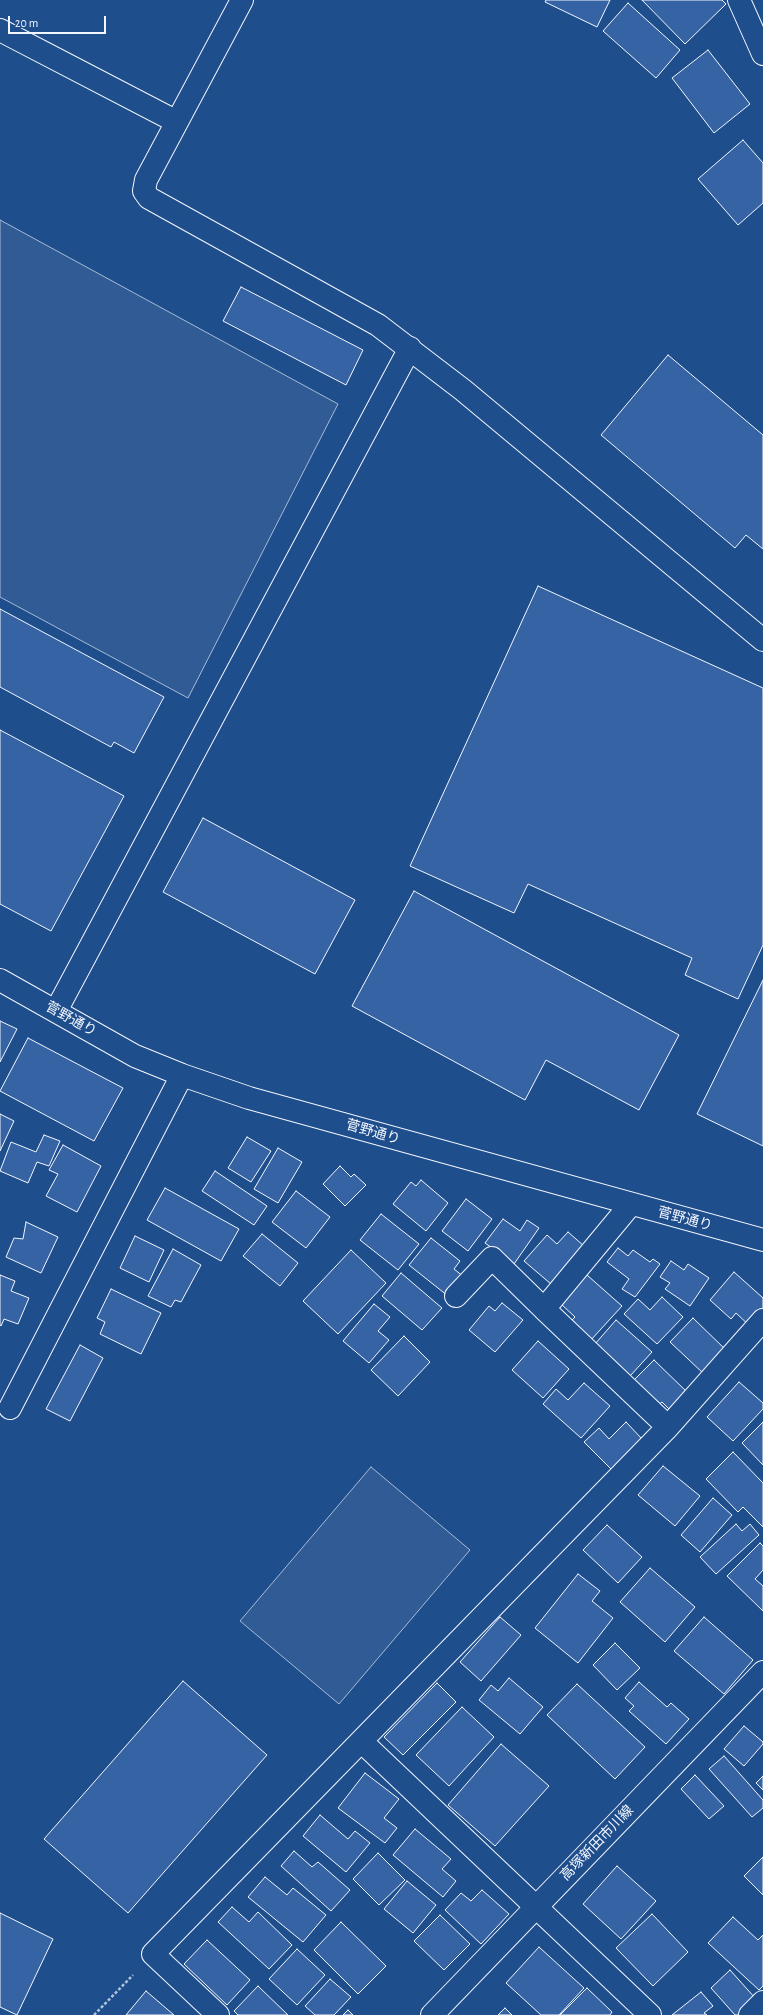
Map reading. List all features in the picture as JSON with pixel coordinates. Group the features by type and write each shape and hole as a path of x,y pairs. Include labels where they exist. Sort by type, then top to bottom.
{"street":[{"path":"242,0 146,180 144,190 149,198 378,325 410,348 463,390 763,640"},
{"path":"739,0 763,54"},
{"path":"0,30 177,122"},
{"path":"56,1011 410,348"},
{"name":"菅野通り","path":"0,980 135,1056 182,1075 249,1098 763,1240"},
{"path":"10,1408 182,1075"},
{"path":"544,1309 631,1204"},
{"path":"456,1296 492,1258 668,1427"},
{"path":"218,2015 153,1954 668,1427 763,1320"},
{"name":"高塚新田市川線","path":"432,2015 763,1672"},
{"path":"362,1741 650,2015"},
{"path":"750,2015 763,2002"}],"path":[{"path":"94,2015 153,1954"}],"shaded area":[{"path":"0,220 338,404 188,698 0,597"},
{"path":"371,1467 470,1550 339,1704 240,1621"}],"building":[{"path":"546,0 610,0 597,27 545,2"},
{"path":"642,0 722,0 726,4 685,44"},
{"path":"628,3 680,50 656,78 603,31"},
{"path":"708,50 750,104 714,133 672,78"},
{"path":"743,140 763,163 763,203 738,225 698,179"},
{"path":"241,287 363,350 346,385 223,321"},
{"path":"668,355 763,435 763,549 746,535 735,548 601,435"},
{"path":"538,586 763,688 763,945 738,999 685,975 692,958 528,884 514,913 410,866"},
{"path":"0,609 164,697 134,753 114,742 111,747 0,687"},
{"path":"0,730 124,796 51,931 0,904"},
{"path":"203,818 355,900 315,974 163,892"},
{"path":"414,891 679,1035 639,1110 546,1060 525,1100 352,1006"},
{"path":"763,980 763,1146 697,1114"},
{"path":"0,1021 17,1029 0,1062"},
{"path":"28,1038 123,1088 94,1141 0,1091"},
{"path":"0,1114 14,1121 0,1151"},
{"path":"44,1135 60,1141 49,1166 37,1162 28,1183 0,1171 11,1142 36,1152"},
{"path":"247,1137 271,1151 251,1182 228,1168"},
{"path":"63,1145 101,1166 77,1212 46,1196 58,1174 49,1170"},
{"path":"278,1148 302,1162 278,1203 254,1189"},
{"path":"340,1166 351,1177 354,1174 366,1185 345,1206 323,1184"},
{"path":"215,1171 267,1206 254,1225 202,1191"},
{"path":"421,1180 448,1203 426,1231 393,1204 411,1182 416,1186"},
{"path":"165,1188 239,1229 221,1261 147,1220"},
{"path":"296,1191 330,1217 306,1248 272,1222"},
{"path":"466,1199 492,1219 468,1251 442,1231"},
{"path":"381,1214 419,1244 398,1270 360,1240"},
{"path":"503,1219 520,1231 527,1220 539,1228 514,1264 485,1243"},
{"path":"26,1222 58,1237 41,1273 6,1257 14,1238 23,1239"},
{"path":"568,1232 584,1246 551,1284 524,1261 547,1235 557,1244"},
{"path":"262,1234 298,1263 280,1286 243,1256"},
{"path":"135,1236 164,1250 149,1282 120,1268"},
{"path":"431,1238 460,1261 454,1269 464,1277 448,1296 409,1265"},
{"path":"618,1248 628,1256 633,1250 650,1262 653,1259 660,1264 635,1297 622,1289 629,1279 607,1262"},
{"path":"173,1249 201,1265 181,1302 175,1300 171,1307 148,1296"},
{"path":"351,1250 386,1283 338,1334 303,1301"},
{"path":"671,1261 684,1270 688,1264 709,1278 690,1306 665,1289 670,1283 660,1277"},
{"path":"734,1272 763,1298 763,1317 753,1329 736,1313 731,1319 710,1300"},
{"path":"401,1273 442,1308 422,1330 382,1296"},
{"path":"0,1275 15,1281 11,1291 29,1298 18,1324 4,1319 1,1326 0,1325"},
{"path":"587,1275 622,1306 590,1341 570,1322 575,1317 560,1303"},
{"path":"111,1289 161,1313 141,1354 100,1334 105,1322 97,1318"},
{"path":"662,1297 683,1317 657,1344 624,1314 638,1299 650,1310"},
{"path":"502,1303 523,1320 495,1352 469,1330 489,1306 495,1311"},
{"path":"374,1304 390,1317 378,1331 389,1340 369,1363 343,1341"},
{"path":"693,1318 728,1352 705,1375 670,1342"},
{"path":"616,1320 652,1352 630,1376 595,1344"},
{"path":"404,1336 430,1362 398,1396 371,1370"},
{"path":"538,1341 569,1369 543,1398 512,1370"},
{"path":"80,1345 103,1358 70,1421 46,1409"},
{"path":"654,1360 688,1393 671,1411 662,1402 655,1408 630,1384"},
{"path":"739,1382 763,1403 763,1409 733,1441 707,1417"},
{"path":"584,1383 610,1406 581,1438 543,1404 556,1389 568,1400"},
{"path":"626,1422 642,1439 611,1469 584,1442 599,1428 609,1439"},
{"path":"763,1422 763,1465 742,1443"},
{"path":"733,1452 763,1483 763,1527 743,1507 738,1512 706,1479"},
{"path":"663,1466 700,1496 675,1526 638,1495"},
{"path":"713,1498 732,1515 700,1552 681,1535"},
{"path":"736,1524 742,1531 750,1524 759,1535 716,1574 700,1557"},
{"path":"607,1525 642,1557 618,1583 583,1550"},
{"path":"760,1543 763,1546 763,1570 755,1579 763,1586 763,1611 727,1576"},
{"path":"650,1568 695,1607 665,1642 620,1602"},
{"path":"578,1574 600,1591 592,1601 613,1618 578,1663 535,1628"},
{"path":"500,1617 521,1635 481,1681 460,1662"},
{"path":"704,1617 753,1660 724,1694 674,1651"},
{"path":"615,1643 640,1668 617,1690 593,1665"},
{"path":"509,1678 543,1707 520,1734 479,1700 491,1685 498,1691"},
{"path":"183,1681 267,1755 128,1913 44,1839"},
{"path":"639,1682 667,1707 671,1703 689,1719 666,1744 629,1711 634,1706 625,1698"},
{"path":"437,1683 456,1702 403,1755 384,1737"},
{"path":"577,1684 645,1747 615,1779 547,1715"},
{"path":"462,1707 494,1737 449,1786 416,1755"},
{"path":"744,1726 763,1742 763,1744 744,1766 724,1749"},
{"path":"501,1744 549,1786 495,1846 448,1805"},
{"path":"724,1756 763,1800 763,1808 752,1817 709,1769"},
{"path":"365,1773 399,1799 384,1818 397,1828 385,1843 338,1808"},
{"path":"695,1775 724,1806 709,1819 681,1789"},
{"path":"763,1776 763,1790 756,1783"},
{"path":"320,1815 348,1839 355,1831 370,1843 346,1872 303,1836"},
{"path":"415,1829 451,1859 442,1869 456,1881 443,1897 393,1855"},
{"path":"294,1851 312,1867 318,1862 350,1890 331,1911 281,1866"},
{"path":"378,1853 405,1880 379,1905 353,1879"},
{"path":"763,1857 763,1895 744,1876"},
{"path":"617,1866 656,1901 621,1939 583,1904"},
{"path":"265,1877 287,1895 293,1888 326,1915 303,1942 248,1897"},
{"path":"407,1881 436,1905 413,1933 384,1909"},
{"path":"482,1890 509,1914 481,1944 445,1910 461,1893 471,1901"},
{"path":"232,1907 249,1922 258,1912 292,1945 269,1969 218,1922"},
{"path":"0,1913 53,1939 17,2015 0,2007"},
{"path":"652,1914 688,1952 653,1986 616,1948"},
{"path":"440,1915 470,1944 444,1970 414,1941"},
{"path":"733,1917 758,1940 763,1935 763,1986 759,1990 708,1943"},
{"path":"341,1922 386,1966 358,1994 314,1950"},
{"path":"207,1940 250,1980 227,2005 184,1964"},
{"path":"539,1947 584,1988 559,2015 541,2015 506,1983"},
{"path":"297,1949 325,1975 297,2005 269,1979"},
{"path":"730,1970 756,1999 738,2015 735,2015 711,1988"},
{"path":"330,1979 351,1997 334,2015 315,2015 305,2006"},
{"path":"258,1986 288,2015 238,2015 234,2011"},
{"path":"587,1988 612,2012 610,2015 560,2015"},
{"path":"146,1991 174,2015 126,2015"},
{"path":"701,1992 713,2006 704,2013 707,2015 672,2015"},
{"path":"505,2008 512,2015 498,2015"},
{"path":"348,2010 353,2015 343,2015"}]}
